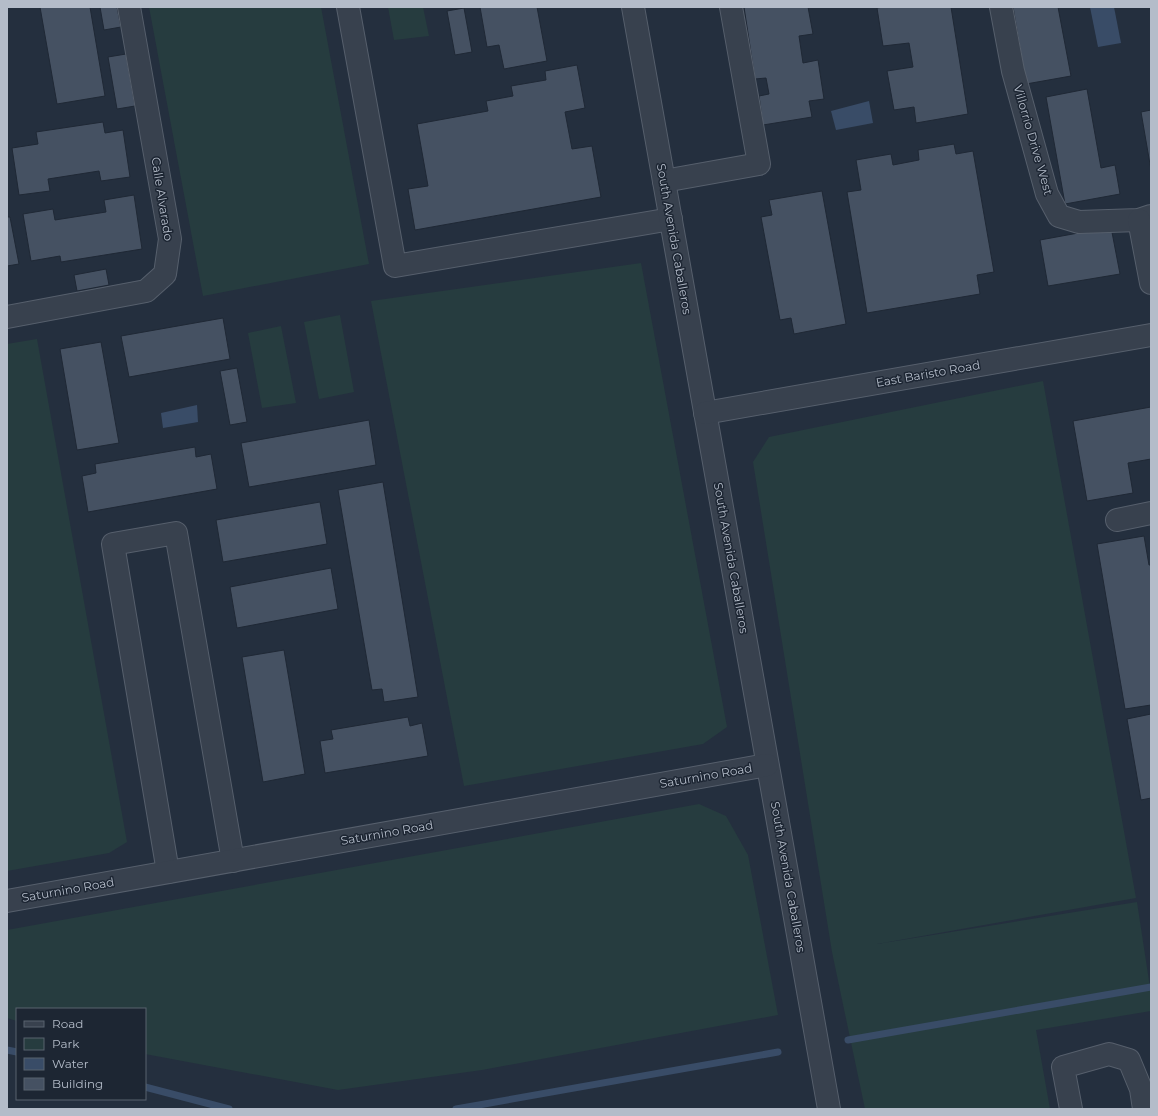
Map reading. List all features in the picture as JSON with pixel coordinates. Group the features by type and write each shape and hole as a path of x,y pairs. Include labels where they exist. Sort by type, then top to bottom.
{"street":[{"name":"Calle Alvarado","path":"7,316 146,291 165,274 170,239 129,7"},
{"path":"348,7 395,266 670,220"},
{"name":"South Avenida Caballeros","path":"633,7 829,1109"},
{"path":"664,181 759,164 731,7"},
{"name":"Villorrio Drive West","path":"1001,7 1013,71 1043,180 1047,194 1059,216 1080,222 1145,218"},
{"path":"1145,218 1151,283"},
{"name":"East Baristo Road","path":"705,413 1151,335"},
{"path":"1118,520 1151,513"},
{"path":"168,872 113,544 176,533 233,861"},
{"name":"Saturnino Road","path":"7,901 767,765"},
{"path":"1071,1109 1063,1067 1108,1054 1129,1060 1141,1089 1144,1109"}],"green space":[{"path":"149,7 321,7 369,264 203,296"},
{"path":"388,7 423,7 429,36 394,40"},
{"path":"641,263 727,727 703,744 464,786 371,301"},
{"path":"340,315 354,392 319,399 304,322"},
{"path":"281,326 296,403 262,408 248,333"},
{"path":"37,339 127,842 109,853 7,871 7,344"},
{"path":"1043,381 1136,898 877,944 1137,902 1151,994 1151,1011 1036,1030 1050,1109 865,1109 832,952 753,462 769,437"},
{"path":"699,804 726,816 748,855 778,1015 482,1070 338,1090 146,1054 146,1008 16,1008 16,1021 7,1018 7,930"}],"water":[{"path":"1090,7 1114,7 1121,43 1098,47"},
{"path":"869,101 873,123 836,130 831,111"},
{"path":"197,405 198,422 163,428 161,413"}],"building":[{"path":"40,7 90,7 105,96 57,104"},
{"path":"100,7 117,7 121,27 104,30"},
{"path":"480,7 537,7 547,61 504,69 499,45 487,47"},
{"path":"744,7 808,7 813,34 799,36 803,63 818,60 824,99 809,101 812,117 763,125 759,96 769,94 766,78 755,79"},
{"path":"951,7 968,114 916,123 914,107 894,110 887,71 913,67 909,43 883,46 877,8"},
{"path":"1013,7 1058,7 1071,76 1026,84"},
{"path":"464,8 472,52 455,55 447,11"},
{"path":"126,54 135,106 117,109 108,57"},
{"path":"577,65 585,108 565,112 572,149 592,146 601,197 415,230 408,189 428,186 417,124 488,111 486,101 513,96 511,86 546,80 545,71"},
{"path":"1087,89 1101,168 1115,165 1120,194 1065,204 1046,97"},
{"path":"1151,110 1151,170 1141,112"},
{"path":"103,122 105,133 123,130 130,177 101,181 99,171 48,179 50,191 19,195 12,148 38,144 36,132"},
{"path":"954,144 956,154 973,151 994,272 977,275 980,294 867,313 847,192 861,190 856,160 891,154 893,165 919,160 918,150"},
{"path":"822,191 846,324 794,334 791,318 780,320 761,217 772,215 769,200"},
{"path":"134,195 142,249 61,262 60,256 31,261 23,214 53,209 55,220 106,212 104,200"},
{"path":"7,217 10,217 19,264 7,266"},
{"path":"1111,227 1120,274 1048,286 1040,240"},
{"path":"106,269 109,285 77,291 74,275"},
{"path":"223,318 230,359 129,377 121,336"},
{"path":"101,342 119,443 77,450 60,349"},
{"path":"237,368 247,422 230,425 220,371"},
{"path":"1151,407 1151,459 1128,463 1133,493 1087,501 1073,421"},
{"path":"369,420 376,465 249,487 241,443"},
{"path":"195,447 196,457 211,454 217,489 88,512 82,476 96,473 95,464"},
{"path":"383,482 418,697 384,702 382,689 372,690 338,490"},
{"path":"320,502 327,544 223,562 216,520"},
{"path":"1144,536 1149,565 1151,565 1151,705 1125,709 1097,544"},
{"path":"331,568 338,609 237,628 230,587"},
{"path":"284,650 305,774 263,782 242,657"},
{"path":"1151,714 1151,798 1141,800 1127,719"},
{"path":"408,717 410,726 422,723 428,756 325,773 320,741 333,739 331,730"}],"waterway":[{"path":"848,1040 1151,987"},
{"path":"7,1050 16,1052"},
{"path":"456,1109 778,1052"},
{"path":"146,1087 229,1109"}]}
